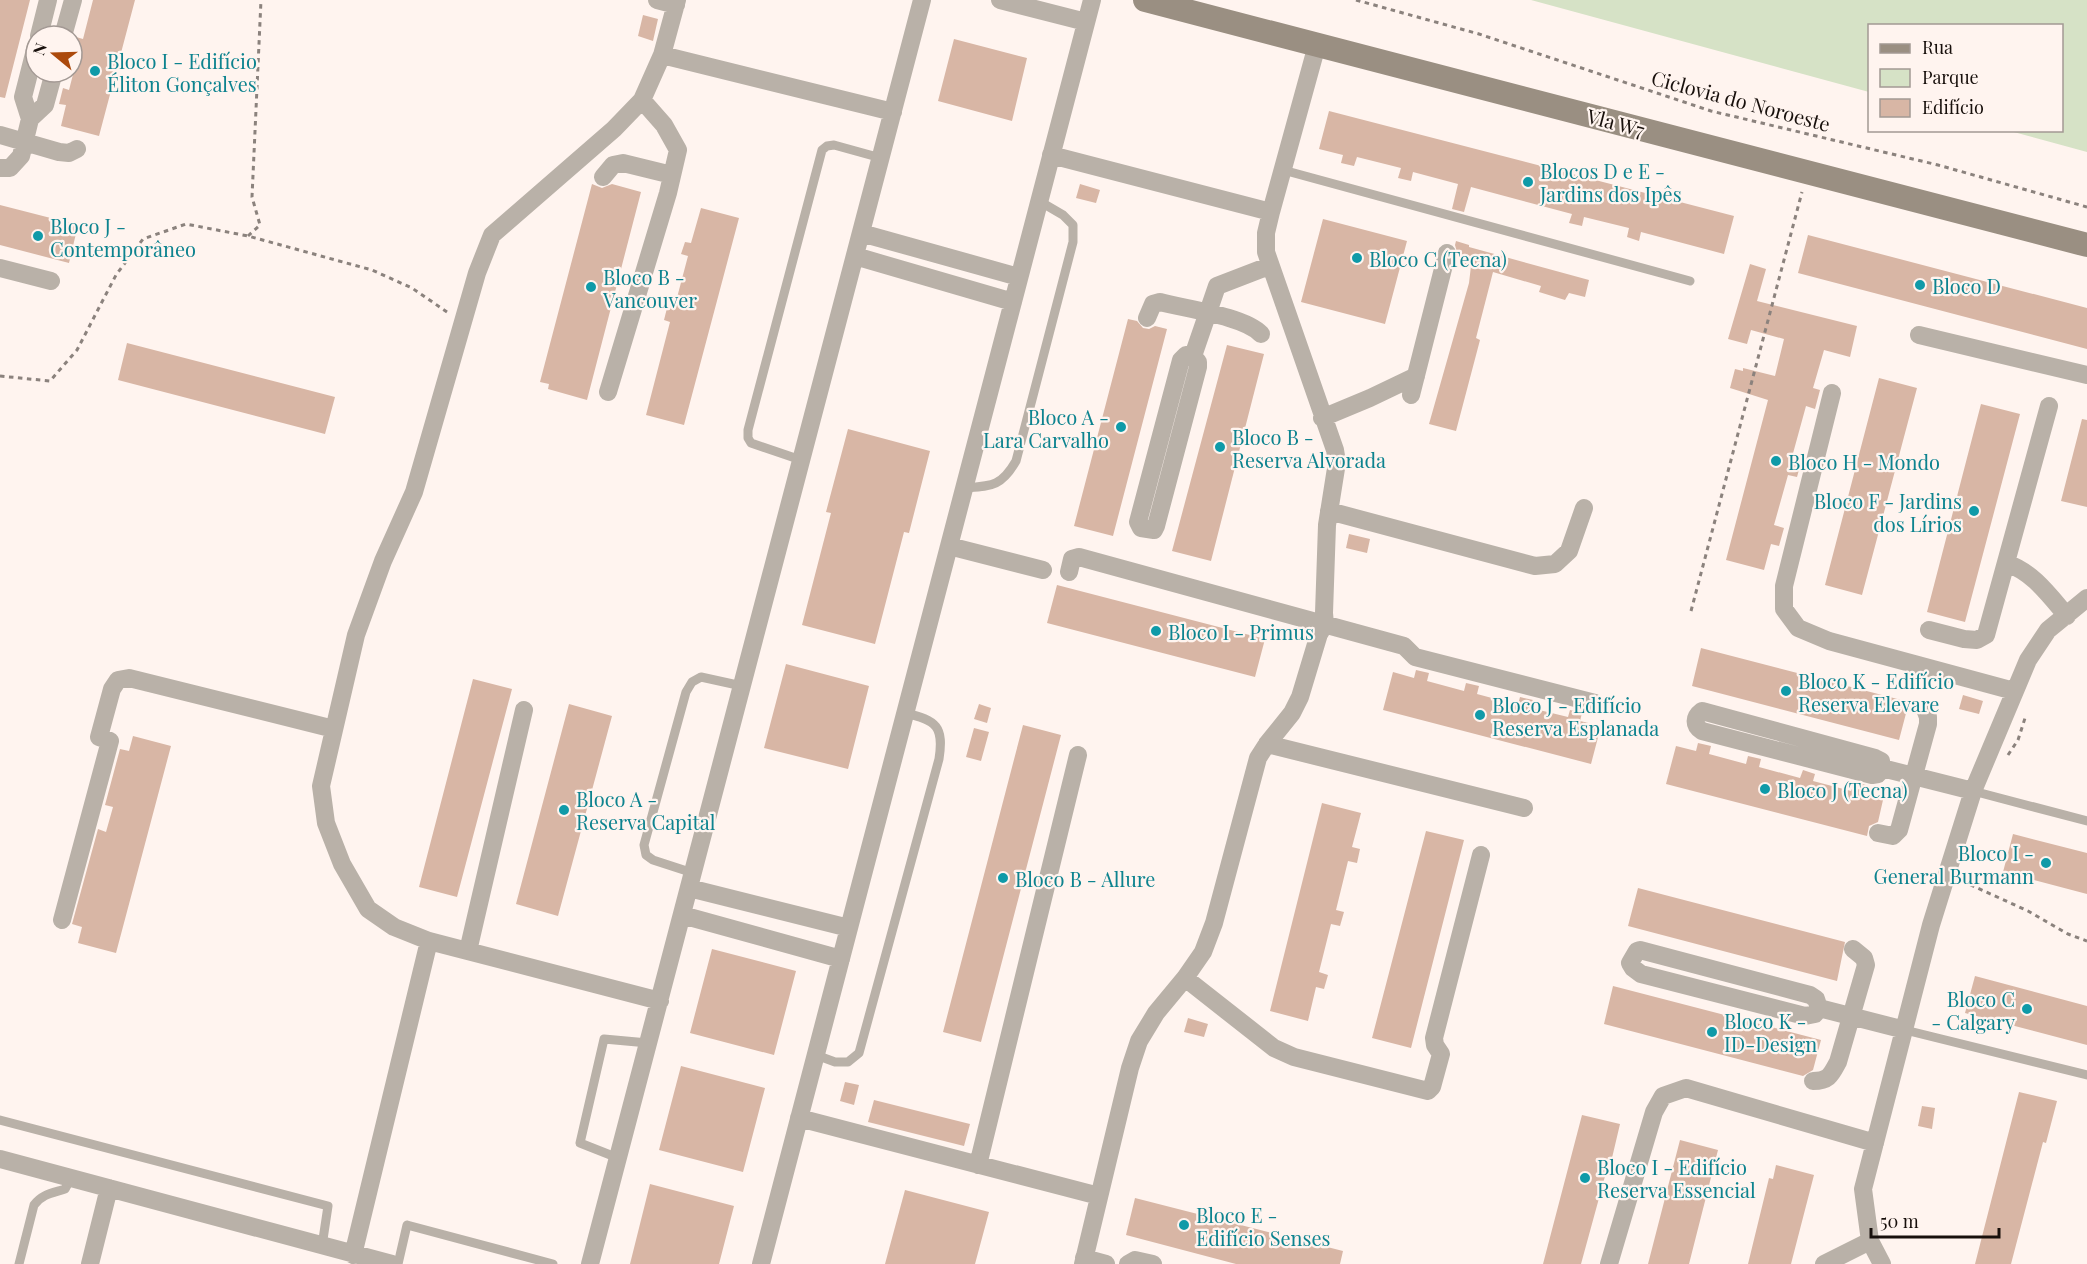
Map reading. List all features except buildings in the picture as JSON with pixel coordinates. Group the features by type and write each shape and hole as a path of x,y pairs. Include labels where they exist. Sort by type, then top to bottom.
{"main road":[{"name":"Vla W7","path":"1145,0 2087,245"}],"street":[{"path":"42,24 48,0"},
{"path":"66,24 73,0"},
{"path":"657,0 676,2 662,56 642,100 614,129 492,235 483,254 414,492 383,561 356,635 321,786 326,823 342,864 368,909 394,927 429,941 660,1001"},
{"path":"594,1263 618,1158 922,0"},
{"path":"1000,0 1086,22"},
{"path":"761,1264 1092,0"},
{"path":"1106,1264 1083,1261 1130,1068 1139,1041 1156,1013 1203,952 1214,923 1258,758 1292,712 1300,697 1319,634 1325,624 1329,511 1337,462 1335,450 1266,252 1266,233 1271,212 1317,45"},
{"path":"662,56 893,112"},
{"path":"0,168 10,168 21,156 30,119 23,97 26,84"},
{"path":"30,119 45,105 51,84"},
{"path":"608,392 678,150 664,125 642,100"},
{"path":"0,135 59,152 69,153 77,148"},
{"path":"1051,155 1271,212"},
{"path":"603,177 613,165 622,164 672,175"},
{"path":"861,233 1019,277"},
{"path":"1411,395 1447,253"},
{"path":"855,256 1013,302"},
{"path":"1193,356 1217,286 1269,266"},
{"path":"0,268 51,281"},
{"path":"1146,318 1154,304 1160,302 1240,321 1256,328 1262,334"},
{"path":"1919,335 2087,375"},
{"path":"1186,356 1193,356 1198,362 1198,367 1156,526 1151,531 1141,528 1138,522 1181,360 1186,356"},
{"path":"1322,418 1416,376"},
{"path":"1832,393 1784,586 1784,609 1798,628 1829,641 2014,691"},
{"path":"1929,630 1964,639 1977,640 1986,635 2049,406"},
{"path":"1329,511 1535,566 1555,564 1569,551 1584,508"},
{"path":"949,546 1043,570"},
{"path":"1069,572 1072,559 1079,557 1404,646 1415,657 1595,704"},
{"path":"2006,563 2022,568 2067,616"},
{"path":"1882,1264 1870,1241 1863,1190 1931,925 1973,791 2028,660 2048,630 2087,598"},
{"path":"62,920 110,741 99,737 112,689 118,680 129,678 334,729"},
{"path":"1878,833 1888,837 1897,834 1928,724 1925,709"},
{"path":"468,951 524,710"},
{"path":"1702,711 1709,712 1875,758 1881,762 1882,768 1878,774 1872,775 1702,731 1696,726 1695,721 1702,711"},
{"path":"1267,744 1524,808"},
{"path":"978,1165 1078,755"},
{"path":"1882,768 1973,791"},
{"path":"1185,978 1274,1048 1294,1057 1428,1090 1432,1087 1441,1054 1435,1045 1434,1038 1481,855"},
{"path":"691,881 849,928"},
{"path":"682,915 841,959"},
{"path":"353,1255 429,941"},
{"path":"1813,1081 1823,1081 1831,1075 1838,1062 1866,965 1864,958 1853,949"},
{"path":"1637,951 1650,952 1810,995 1816,999 1819,1008 1815,1014 1805,1016 1641,974 1630,963 1637,951"},
{"path":"1819,1008 1905,1030"},
{"path":"1609,1264 1654,1112 1663,1096 1686,1088 1875,1143"},
{"path":"800,1118 1099,1196"},
{"path":"0,1159 393,1264"},
{"path":"90,1264 109,1188"},
{"path":"1824,1264 1870,1241"},
{"path":"1128,1264 1136,1260 1153,1264"}],"lane":[{"path":"801,460 751,443 748,438 751,419 822,150 834,145 881,158"},
{"path":"1283,170 1690,281"},
{"path":"964,488 995,485 1007,476 1016,461 1073,242 1073,225 1064,215 1039,201"},
{"path":"691,881 652,860 646,855 644,845 686,693 692,682 701,677 742,686"},
{"path":"816,1055 836,1062 848,1062 859,1053 939,759 940,732 934,723 923,717 905,713"},
{"path":"1973,791 2087,821"},
{"path":"1905,1030 2087,1075"},
{"path":"618,1158 580,1143 604,1039 648,1043"},
{"path":"0,1119 328,1206 322,1246"},
{"path":"19,1264 34,1205 39,1198 65,1189 70,1178"},
{"path":"398,1264 407,1225 553,1264"}],"path":[{"path":"248,236 260,225 252,197 261,0"},
{"name":"Ciclovia do Noroeste","path":"1356,0 1479,34 1711,111 1938,165 2087,207"},
{"path":"1691,611 1807,172"},
{"path":"0,376 50,381 77,350 116,275 143,239 186,224 248,236 372,270 412,288 463,323"},
{"path":"1959,877 1967,884 2028,911 2068,934 2087,941"}],"green space":[{"path":"1531,0 2087,0 2087,152 2014,132 2063,132 2063,24 1868,24 1868,92"}],"place":[{"name":"Bloco I - Edifício Éliton Gonçalves","path":"95,71"},
{"name":"Blocos D e E - Jardins dos Ipês","path":"1528,182"},
{"name":"Bloco J - Contemporâneo","path":"38,236"},
{"name":"Bloco C (Tecna)","path":"1357,258"},
{"name":"Bloco D","path":"1920,285"},
{"name":"Bloco B - Vancouver","path":"591,287"},
{"name":"Bloco A - Lara Carvalho","path":"1121,427"},
{"name":"Bloco B - Reserva Alvorada","path":"1220,447"},
{"name":"Bloco H - Mondo","path":"1776,461"},
{"name":"Bloco F - Jardins dos Lírios","path":"1974,511"},
{"name":"Bloco I - Primus","path":"1156,631"},
{"name":"Bloco K - Edifício Reserva Elevare","path":"1786,691"},
{"name":"Bloco J - Edifício Reserva Esplanada","path":"1480,715"},
{"name":"Bloco J (Tecna)","path":"1765,789"},
{"name":"Bloco A - Reserva Capital","path":"564,810"},
{"name":"Bloco I - General Burmann","path":"2046,863"},
{"name":"Bloco B - Allure","path":"1003,878"},
{"name":"Bloco C - Calgary","path":"2027,1009"},
{"name":"Bloco K - ID-Design","path":"1712,1032"},
{"name":"Bloco I - Edifício Reserva Essencial","path":"1585,1178"},
{"name":"Bloco E - Edifício Senses","path":"1184,1225"}]}
